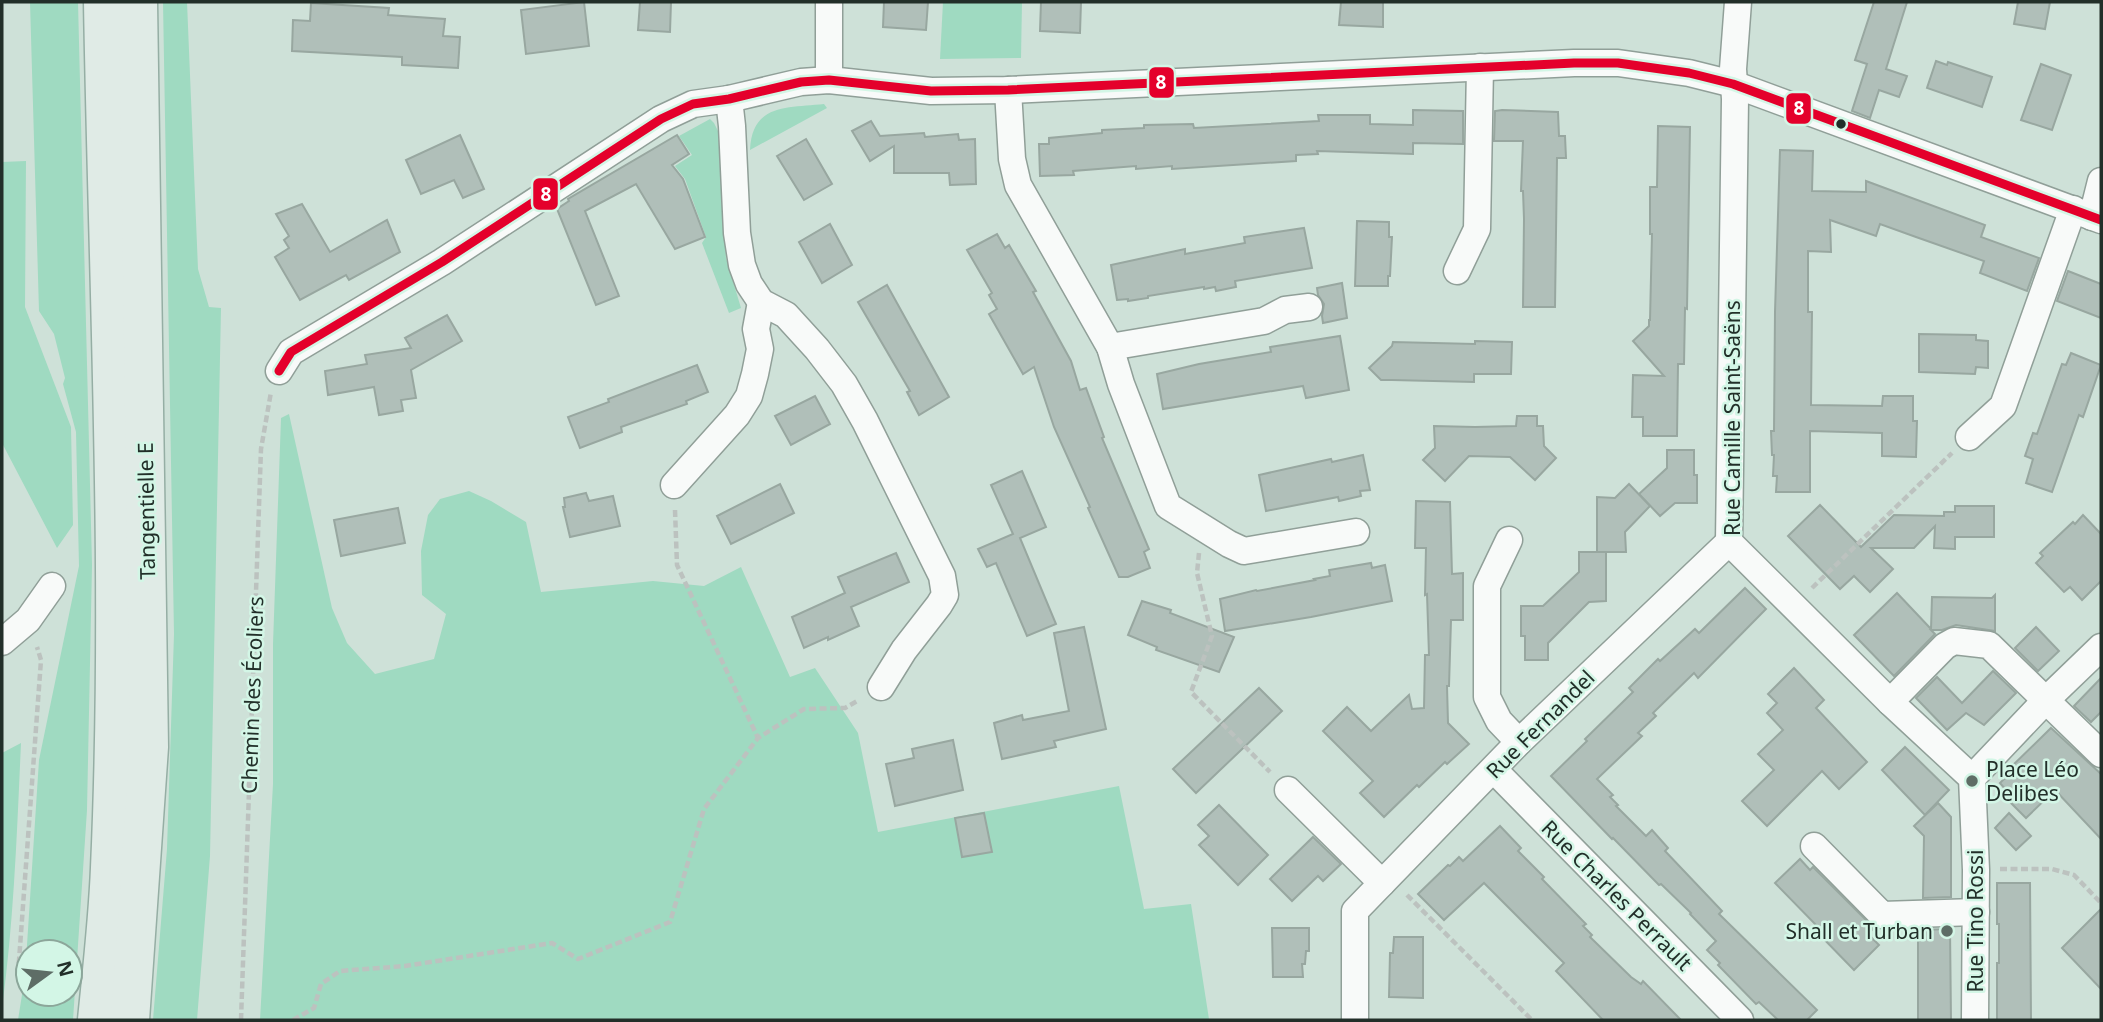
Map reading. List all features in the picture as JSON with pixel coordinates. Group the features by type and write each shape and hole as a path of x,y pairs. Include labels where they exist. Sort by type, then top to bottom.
{"main road":[{"name":"Tangentielle E","path":"97,1020 110,871 114,752 115,571 103,2"},
{"name":"Tangentielle E","path":"131,1020 149,747 138,2"}],"street":[{"path":"829,2 829,80"},
{"name":"Rue Camille Saint-Saëns","path":"1738,2 1733,84 1735,100 1729,542 1890,702 1972,778"},
{"path":"279,371 291,352 442,262 661,119 693,104 729,99 801,82 829,80 932,91 1009,90 1480,67 1618,64 1689,73 1733,84 2089,215"},
{"path":"1457,271 1477,229 1480,67"},
{"path":"1009,90 1012,159 1018,185 1110,347 1121,384 1168,506 1244,551 1356,532"},
{"path":"729,99 737,233 742,265 749,284 761,302 786,315 844,384 942,576 945,594 939,605 904,650 881,687"},
{"path":"1969,437 2003,406 2089,215 2101,181"},
{"path":"674,485 737,415 749,396 760,349 757,329 761,302"},
{"path":"1110,347 1264,321 1285,310 1309,307"},
{"path":"1509,540 1487,586 1487,697 1499,721 1519,742"},
{"name":"Rue Fernandel","path":"1355,1020 1355,911 1519,742 1729,542"},
{"path":"2,642 28,620 52,586"},
{"path":"1890,702 1945,646 1954,641 1989,645 2101,754"},
{"path":"1972,778 2046,699 2101,647"},
{"name":"Rue Charles Perrault","path":"1494,770 1740,1020"},
{"name":"Rue Tino Rossi","path":"1972,778 1976,912 1975,1020"},
{"path":"1288,790 1382,883"},
{"path":"1814,846 1882,915 1976,912"}],"path":[{"name":"Chemin des Écoliers","path":"241,1020 261,449 271,392 279,371"},
{"path":"1794,606 1969,437"},
{"path":"674,485 677,565 758,738"},
{"path":"1197,573 1212,636 1191,692 1288,790"},
{"path":"21,938 41,660 28,620"},
{"path":"293,1020 314,1008 321,984 340,971 405,966 552,943 578,959 670,922 704,808 758,738 804,709 845,708"},
{"path":"1999,869 2052,869 2074,875 2101,903"},
{"path":"1382,883 1403,890 1532,1020"}],"green space":[{"path":"30,2 78,2 92,565 87,810 78,938 27,938 39,760 79,566 76,432 63,384 65,378 54,334 39,311"},
{"path":"163,2 187,2 198,269 209,307 221,308 210,856 197,1020 153,1020 167,849 174,634"},
{"path":"943,2 1022,2 1021,58 940,59"},
{"path":"824,104 827,108 750,150 752,135 765,116 785,108"},
{"path":"710,119 719,133 726,258 741,308 729,313 702,243 706,237 685,179 675,166 692,155 679,136"},
{"path":"26,161 25,307 71,427 73,525 57,548 2,443 2,162"},
{"path":"289,414 332,608 347,643 375,674 434,659 446,614 422,595 421,551 428,515 440,499 469,491 526,522 541,592 653,581 704,586 741,567 790,677 815,668 858,733 878,832 1119,786 1144,909 1191,904 1209,1019 260,1020 273,784 273,644 281,418"},
{"path":"21,743 12,909 2,1008 2,753"},
{"path":"20,1008 74,1008 73,1020 18,1020"}],"building":[{"path":"584,2 589,46 526,54 521,10"},
{"path":"640,2 671,2 670,32 638,30"},
{"path":"884,2 928,2 926,30 883,27"},
{"path":"1041,2 1081,2 1080,33 1040,31"},
{"path":"1341,2 1383,2 1383,27 1339,25"},
{"path":"1874,2 1907,2 1886,69 1907,76 1899,97 1879,90 1870,118 1852,111 1867,64 1855,60"},
{"path":"2018,2 2050,2 2045,29 2014,24"},
{"path":"311,3 389,8 388,15 445,19 443,36 460,37 458,68 402,65 402,57 292,51 293,20 310,21"},
{"path":"1936,61 1947,65 1948,62 1992,77 1982,107 1927,88"},
{"path":"2041,64 2071,75 2052,130 2021,120"},
{"path":"1413,110 1463,111 1463,144 1413,143 1413,154 1317,151 1318,154 1296,155 1296,161 1172,169 1172,166 1136,169 1136,166 1073,171 1074,175 1040,176 1039,144 1049,144 1049,138 1102,133 1102,130 1144,128 1144,125 1193,124 1194,128 1319,121 1318,115 1370,115 1370,124 1413,125"},
{"path":"1495,111 1558,112 1559,136 1565,136 1566,158 1557,158 1555,307 1523,307 1523,141 1494,141"},
{"path":"871,121 880,136 924,133 925,137 958,134 959,140 975,139 976,184 950,185 949,173 894,173 894,146 870,161 852,131"},
{"path":"1658,126 1690,127 1687,309 1685,308 1684,364 1678,364 1677,436 1643,436 1643,417 1632,417 1633,375 1664,376 1633,341 1649,326 1650,320 1650,187 1657,187"},
{"path":"460,135 484,189 463,198 454,180 421,194 406,160"},
{"path":"677,135 689,154 672,165 683,179 705,237 675,249 636,184 585,211 619,296 596,305 557,209 569,201 568,199"},
{"path":"806,139 832,184 804,200 777,156"},
{"path":"1780,150 1813,151 1812,191 1866,192 1866,181 1985,225 1981,237 2039,258 2027,291 1980,273 1984,261 1880,224 1876,236 1830,220 1831,252 1808,251 1808,312 1812,312 1811,405 1882,406 1883,396 1913,396 1913,421 1917,421 1916,457 1882,456 1882,433 1810,431 1810,492 1776,492 1777,476 1773,476 1771,431 1774,431"},
{"path":"302,204 330,252 387,220 400,252 349,280 346,275 300,300 275,257 289,248 284,240 289,236 276,214"},
{"path":"1357,221 1389,222 1389,237 1392,237 1388,286 1355,286"},
{"path":"830,224 852,265 822,283 799,242"},
{"path":"1304,228 1312,268 1235,281 1236,287 1216,291 1215,287 1204,287 1128,301 1117,300 1111,265 1185,249 1185,254 1245,243 1244,237"},
{"path":"997,234 1005,248 1009,245 1036,291 1033,292 1071,361 1080,390 1086,388 1104,437 1102,438 1149,549 1144,552 1150,568 1128,577 1119,577 1054,427 1034,367 1023,374 989,314 997,309 989,295 992,293 967,250"},
{"path":"2068,271 2101,284 2101,318 2057,301"},
{"path":"1342,283 1347,318 1323,323 1324,304 1317,288"},
{"path":"887,285 949,397 919,415 907,392 910,391 858,302"},
{"path":"447,315 462,341 411,370 416,398 401,400 403,411 379,415 374,387 328,395 325,371 367,364 365,355 411,348 405,338"},
{"path":"1919,334 1976,335 1976,340 1988,341 1988,368 1976,367 1975,374 1919,372"},
{"path":"1340,336 1349,390 1306,398 1303,386 1163,409 1157,374 1271,352 1270,347"},
{"path":"1475,341 1512,342 1511,374 1474,374 1474,382 1381,380 1369,368 1393,342 1475,344"},
{"path":"2071,353 2101,365 2083,417 2079,415 2052,492 2026,483 2033,459 2025,456 2033,433 2037,434 2062,364 2066,365"},
{"path":"697,365 708,392 686,401 687,404 621,427 622,432 580,448 568,417"},
{"path":"815,396 830,424 791,445 775,416"},
{"path":"1517,416 1537,416 1537,426 1543,426 1544,446 1556,458 1535,480 1510,457 1469,456 1445,481 1423,460 1435,448 1434,426 1516,426"},
{"path":"1667,450 1694,450 1697,503 1675,503 1660,516 1639,494 1667,468"},
{"path":"1363,455 1370,490 1360,491 1361,496 1339,501 1338,497 1266,511 1259,475 1331,459 1332,462"},
{"path":"1022,471 1046,527 1020,538 1056,624 1027,636 996,563 987,567 978,549 1013,534 991,485"},
{"path":"780,484 794,513 731,544 717,516"},
{"path":"1629,484 1650,506 1625,532 1626,552 1597,552 1597,497 1615,498"},
{"path":"586,493 589,501 613,496 620,526 570,537 563,507 564,498"},
{"path":"1416,501 1450,502 1452,574 1463,573 1463,620 1451,620 1448,723 1469,744 1419,787 1417,785 1384,817 1360,793 1373,781 1323,731 1347,707 1371,731 1409,695 1412,709 1424,708 1425,655 1429,655 1427,594 1425,595 1426,548 1415,548"},
{"path":"1820,505 1861,547 1894,515 1944,516 1944,512 1955,512 1955,506 1994,506 1994,537 1955,537 1955,549 1934,548 1935,526 1914,548 1871,548 1893,569 1870,592 1854,576 1840,589 1788,536"},
{"path":"398,508 405,543 341,556 334,520"},
{"path":"2083,515 2101,534 2101,581 2082,600 2070,587 2064,592 2036,563 2043,556 2040,553"},
{"path":"1579,552 1606,552 1606,601 1589,602 1548,643 1548,660 1525,660 1525,636 1521,636 1521,606 1543,606 1579,572"},
{"path":"896,553 909,582 851,607 859,626 804,648 792,617 845,593 838,577"},
{"path":"1371,563 1372,568 1385,565 1392,601 1225,631 1220,599 1315,580 1330,576 1329,570"},
{"path":"1745,588 1766,609 1698,678 1694,673 1653,713 1656,716 1638,733 1642,736 1597,779 1613,795 1610,797 1618,805 1616,806 1646,836 1652,830 1668,848 1665,851 1722,911 1719,914 1817,1010 1807,1020 1778,1020 1759,1002 1756,1004 1707,950 1716,941 1691,913 1659,885 1551,776 1633,692 1629,688 1658,659 1660,661 1695,629 1699,633"},
{"path":"1897,593 1931,629 1932,597 1992,598 1995,595 1995,631 1956,625 1942,630 1931,630 1935,634 1894,676 1854,635"},
{"path":"1142,601 1171,610 1170,613 1234,637 1219,672 1156,650 1157,647 1128,635"},
{"path":"1084,627 1106,729 1054,741 1056,747 1002,759 994,723 1022,715 1023,720 1069,711 1054,633"},
{"path":"2036,627 2059,651 2038,671 2015,648"},
{"path":"1794,668 1824,700 1816,708 1867,762 1839,789 1822,771 1767,826 1742,801 1774,770 1758,754 1783,730 1767,713 1777,703 1768,694"},
{"path":"1993,671 2016,693 1984,725 1966,713 1947,730 1916,698 1937,677 1962,703"},
{"path":"2101,678 2101,712 2091,722 2074,706"},
{"path":"1259,688 1282,711 1196,793 1173,769"},
{"path":"2051,728 2101,774 2101,839 2055,790 2026,818 2003,795 2006,790 2000,783 2013,770 2011,767"},
{"path":"953,740 963,790 895,806 886,764 914,758 912,749"},
{"path":"1905,747 1949,790 1925,815 1882,770"},
{"path":"1938,803 1951,817 1951,897 1923,898 1924,836 1914,826"},
{"path":"1219,805 1268,855 1238,885 1199,845 1209,836 1198,825"},
{"path":"984,813 992,852 962,857 955,818"},
{"path":"2009,813 2031,836 2016,850 1995,828"},
{"path":"1500,826 1521,848 1518,851 1544,877 1542,879 1586,924 1583,926 1592,935 1590,937 1631,977 1641,984 1643,981 1681,1020 1603,1020 1556,971 1564,963 1484,883 1444,920 1418,894 1448,865 1459,857 1463,861"},
{"path":"1313,837 1341,864 1323,881 1318,876 1292,901 1270,879"},
{"path":"1800,859 1810,870 1813,867 1874,928 1868,934 1879,945 1854,970 1815,930 1818,927 1775,883"},
{"path":"1997,883 2030,883 2031,1020 1997,1020"},
{"path":"2101,909 2101,989 2062,948"},
{"path":"1272,928 1309,928 1309,951 1306,951 1305,964 1302,964 1303,977 1273,977"},
{"path":"1950,929 1951,1020 1918,1020 1918,930"},
{"path":"1394,937 1423,937 1423,998 1389,997 1390,953 1393,953"}],"transit line":[{"name":"8","path":"279,371 291,352 442,262 661,119 693,104 729,99 801,82 829,80 931,91 1008,90 1618,63 1689,73 1733,84 2101,220"}],"place":[{"name":"Place Léo Delibes","path":"1972,781"},
{"name":"Shall et Turban","path":"1947,931"}]}
